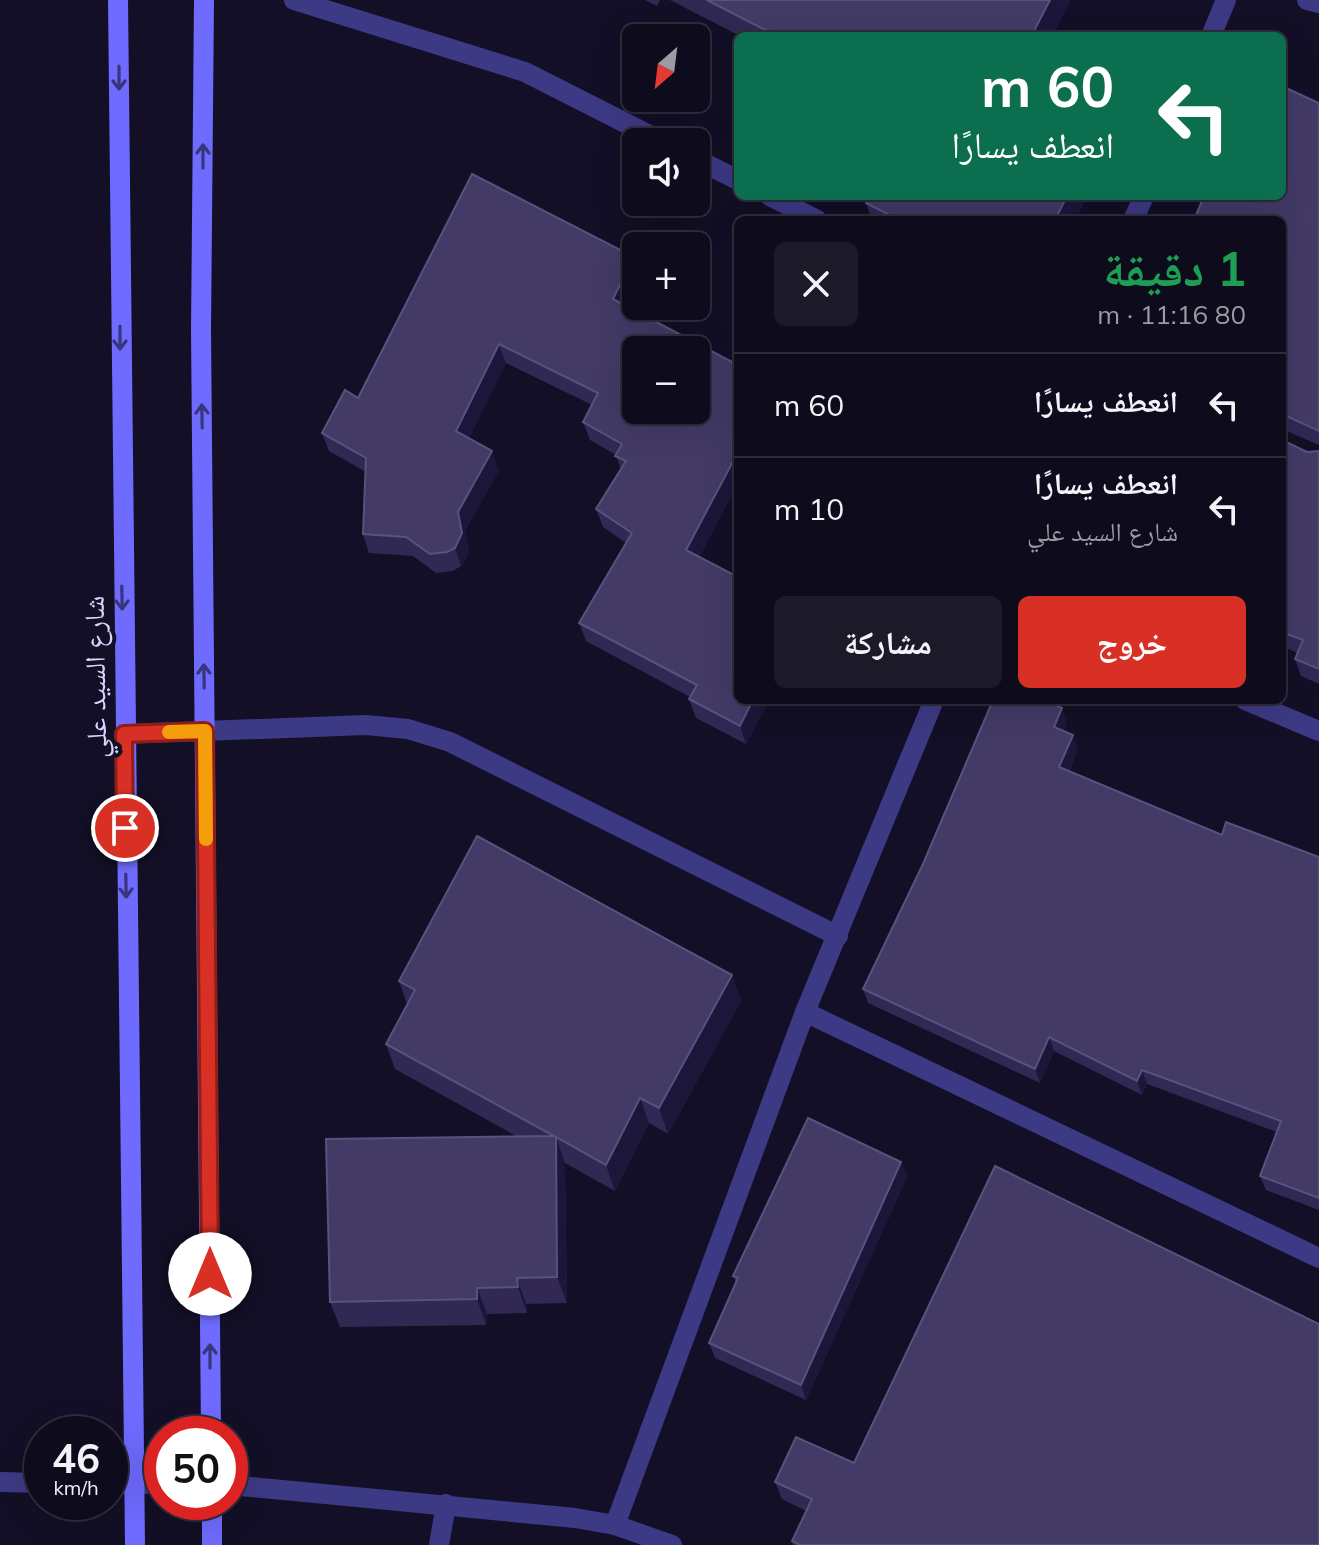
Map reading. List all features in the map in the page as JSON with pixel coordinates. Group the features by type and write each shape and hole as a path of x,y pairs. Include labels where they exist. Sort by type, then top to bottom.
{"main road":[{"name":"شارع السيد علي","path":"118,0 135,1545"},
{"path":"204,0 201,331 211,1416"},
{"path":"212,1520 212,1545"}],"street":[{"path":"294,0 525,72 635,128"},
{"path":"1213,32 1226,0"},
{"path":"1307,0 1319,3"},
{"path":"710,166 734,178"},
{"path":"778,200 809,216"},
{"path":"615,1525 805,1012 932,704"},
{"path":"1255,704 1319,731"},
{"path":"124,734 366,725 408,729 450,742 838,936"},
{"path":"805,1012 1319,1258"},
{"path":"0,1482 24,1483"},
{"path":"128,1485 144,1485"},
{"path":"248,1487 446,1504 615,1525 672,1545"},
{"path":"439,1545 446,1504"}],"building":[{"path":"707,0 1050,0 1036,32 769,32"},
{"path":"1286,88 1319,103 1319,431 1286,416 1286,216 1196,216 1202,200 1286,200"},
{"path":"472,174 622,251 622,281 613,299 622,304 622,320 653,320 683,336 622,336 622,424 710,424 710,350 734,363 734,460 686,550 734,575 734,704 751,704 740,726 689,699 697,685 579,623 632,533 596,509 626,461 615,456 622,444 583,422 598,393 499,344 456,431 492,451 458,512 462,533 455,548 447,552 430,554 406,537 363,534 366,458 322,433 345,390 358,398"},
{"path":"868,200 1065,200 1057,216 891,216 866,203"},
{"path":"1286,442 1307,452 1319,451 1319,669 1295,659 1303,640 1286,634"},
{"path":"991,704 1053,704 1062,708 1054,727 1073,735 1059,767 1222,835 1226,822 1319,857 1319,1198 1260,1176 1281,1121 1142,1070 1137,1081 1049,1037 1035,1069 863,989 923,864"},
{"path":"477,836 732,975 659,1108 640,1098 606,1165 556,1137 557,1277 517,1278 518,1287 477,1288 477,1299 330,1302 326,1139 554,1136 386,1044 415,990 399,981"},
{"path":"808,1118 901,1162 801,1385 709,1343 738,1278 733,1276"},
{"path":"995,1166 1319,1324 1319,1545 800,1545 792,1541 812,1499 775,1482 796,1437 854,1463"}],"slow traffic":[{"path":"169,732 205,731 206,839"}],"route":[{"path":"125,828 124,734 205,731 210,1274"}]}
